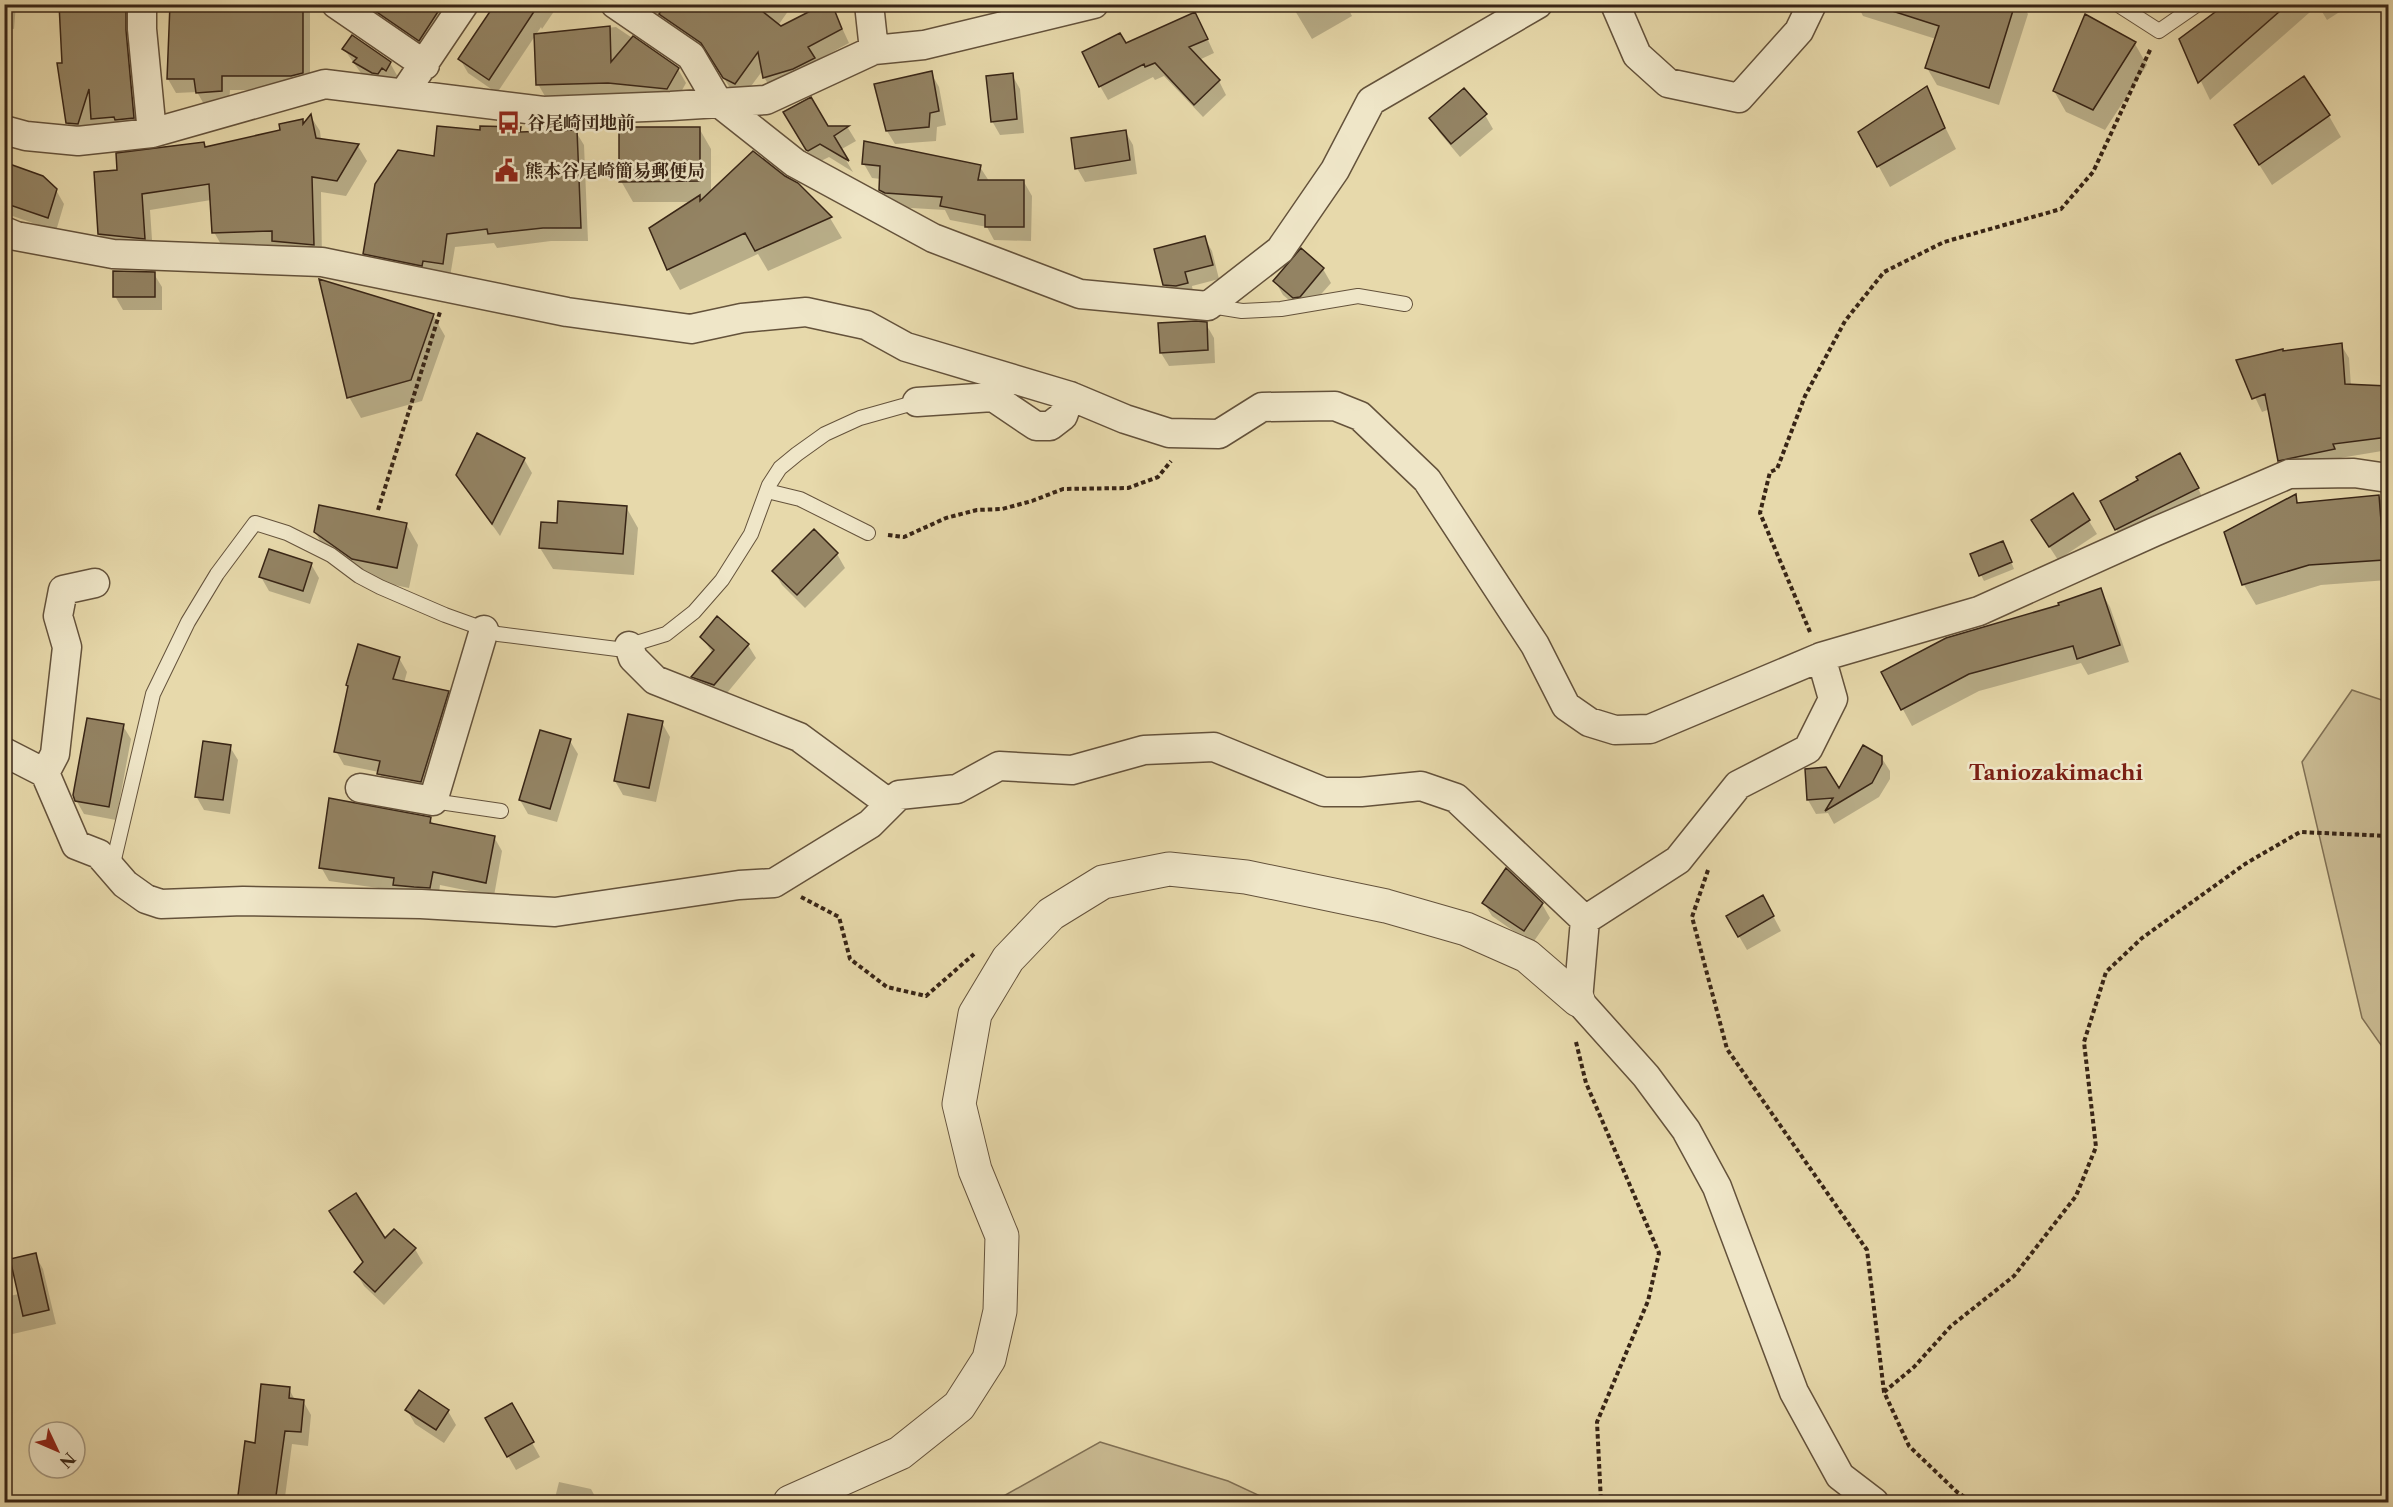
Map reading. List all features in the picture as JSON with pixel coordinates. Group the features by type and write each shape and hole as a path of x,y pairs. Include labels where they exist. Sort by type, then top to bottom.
{"street":[{"path":"142,4 142,29 152,132"},
{"path":"336,4 425,64"},
{"path":"404,93 464,4"},
{"path":"615,4 691,56 718,102 795,163 933,238 1080,294 1208,306 1280,250 1335,170 1371,100 1538,4"},
{"path":"869,4 874,50"},
{"path":"4,129 26,136 78,141 152,132 326,84 543,111 766,100 874,50 924,45 1095,4"},
{"path":"1615,4 1636,55 1668,83 1740,98 1798,31 1812,4"},
{"path":"4,231 16,237 113,254 322,262 567,312 691,329 742,318 806,312 866,325 906,347 1070,396 1125,419 1169,433 1219,434 1262,407 1335,406 1360,416 1427,480 1535,645 1566,706 1589,722 1615,730 1650,729 1821,657 1979,610 2289,474 2354,473 2388,478"},
{"path":"917,402 993,397 1036,426 1050,426 1063,416 1070,396"},
{"path":"45,773 55,754 67,647 58,616 63,590 95,583"},
{"path":"360,788 433,801 484,630"},
{"path":"629,646 633,658 654,680 799,737 890,804"},
{"path":"1585,920 1678,860 1738,784 1808,750 1833,699 1821,657"},
{"path":"4,752 45,773 76,845 99,854 124,884 146,899 161,904 243,901 421,904 555,912 739,885 774,883 870,824 898,795 957,789 999,766 1072,770 1144,750 1214,747 1324,792 1361,792 1421,786 1456,798 1585,920"},
{"path":"790,1503 900,1453 959,1406 989,1359 1000,1311 1002,1236 975,1170 960,1104 975,1014 1008,959 1051,914 1103,882 1169,869 1246,876 1386,906 1467,929 1527,956 1578,1000 1646,1076 1686,1130 1717,1187 1794,1392 1840,1476 1874,1503"},
{"path":"1578,1000 1585,920"}],"lane":[{"path":"2117,4 2159,31 2198,4"},
{"path":"1208,306 1242,311 1281,309 1358,296 1405,304"},
{"path":"112,869 153,694 188,622 217,574 255,523 286,533 331,555 359,576 380,587 484,630 498,634 587,646 617,648 629,646 666,634 694,612 722,580 751,534 767,490 780,468 825,434 860,418 917,402"},
{"path":"767,490 800,499 868,533"},
{"path":"433,801 501,811"}],"path":[{"path":"1821,657 1760,513 1770,472 1777,469 1805,396 1835,339 1845,321 1884,272 1944,242 2061,209 2093,172 2159,31"},
{"path":"378,510 448,289"},
{"path":"868,533 904,537 945,518 977,510 1012,506 1063,489 1128,488 1158,477 1172,459 1184,433"},
{"path":"1884,1392 1914,1367 1951,1326 2014,1276 2076,1196 2096,1147 2084,1042 2106,972 2142,938 2198,897 2245,864 2300,832 2388,836"},
{"path":"1711,862 1692,917 1727,1049 1868,1250 1884,1392 1909,1446 1957,1492 1972,1503"},
{"path":"774,883 839,917 850,959 887,987 926,996 979,950"},
{"path":"1578,1000 1575,1038 1586,1083 1659,1253 1648,1301 1597,1422 1601,1503"}],"shaded area":[{"path":"2352,690 2388,702 2388,1055 2362,1018 2302,762"},
{"path":"1100,1442 1228,1481 1273,1502 993,1502"}],"building":[{"path":"59,4 126,4 126,30 134,118 91,119 89,89 78,124 66,123 57,63 62,63"},
{"path":"170,4 303,4 303,73 291,76 222,76 222,91 196,93 194,79 167,79"},
{"path":"374,4 443,4 419,41 371,8"},
{"path":"495,4 539,4 489,80 458,59"},
{"path":"666,4 753,4 781,26 824,4 832,4 842,29 808,47 815,58 793,69 763,78 758,52 735,84 723,78 701,43 659,14"},
{"path":"1887,4 2015,4 1989,88 1925,68 1939,26 1886,9"},
{"path":"2226,4 2288,4 2198,83 2179,39"},
{"path":"1195,12 1208,39 1189,47 1220,80 1194,105 1155,63 1145,67 1144,64 1099,87 1082,52 1120,33 1126,43"},
{"path":"2085,14 2136,42 2093,110 2053,91"},
{"path":"610,26 611,62 633,36 679,68 667,89 608,83 536,85 534,34"},
{"path":"352,35 391,62 386,71 382,68 378,74 372,73 353,62 357,58 342,49"},
{"path":"932,71 939,111 930,113 929,127 886,131 874,84"},
{"path":"1013,73 1017,119 991,122 986,76"},
{"path":"2304,76 2330,115 2259,165 2234,125"},
{"path":"1927,86 1945,128 1877,167 1858,132"},
{"path":"1464,88 1487,114 1451,144 1429,118"},
{"path":"811,97 828,126 849,126 834,136 849,161 820,144 806,150 783,112"},
{"path":"311,114 316,138 359,144 337,181 312,177 314,245 272,241 272,231 212,233 209,184 142,194 145,239 98,234 94,172 117,170 116,153 204,142 205,147 280,130 279,124 303,119 303,124"},
{"path":"437,126 480,130 480,126 521,127 520,132 577,130 581,228 543,228 488,234 487,229 447,234 443,264 423,261 422,266 363,254 375,184 398,150 434,156"},
{"path":"619,127 700,127 700,181 619,182"},
{"path":"1126,130 1130,160 1075,169 1071,138"},
{"path":"864,141 981,165 978,180 1024,180 1024,227 985,227 985,215 940,206 942,197 885,193 879,190 880,166 862,164"},
{"path":"753,151 785,176 798,183 832,217 755,251 745,233 667,270 649,228 700,195 700,201"},
{"path":"4,162 43,176 57,189 48,218 4,203"},
{"path":"1205,236 1213,265 1185,272 1188,283 1176,286 1163,285 1154,249"},
{"path":"1301,248 1324,268 1300,297 1293,298 1273,281"},
{"path":"113,271 155,272 155,297 113,297"},
{"path":"319,279 434,314 411,380 347,398"},
{"path":"1207,322 1208,350 1160,353 1158,323"},
{"path":"2342,343 2345,384 2388,386 2388,437 2333,444 2335,449 2278,461 2265,394 2252,399 2236,360 2283,349 2283,351"},
{"path":"477,433 525,458 492,524 456,475"},
{"path":"2180,453 2199,488 2115,530 2100,501 2138,480 2136,477"},
{"path":"2073,493 2090,520 2049,547 2031,520"},
{"path":"2296,494 2297,503 2379,495 2384,560 2309,565 2242,585 2224,532"},
{"path":"558,501 627,506 623,554 539,548 541,522 557,523"},
{"path":"319,505 407,523 397,568 352,559 314,532"},
{"path":"814,529 838,553 797,595 772,571"},
{"path":"2003,541 2012,562 1979,576 1970,554"},
{"path":"269,549 312,563 303,591 259,577"},
{"path":"2101,588 2120,645 2077,659 2073,646 1969,674 1901,710 1881,672 1946,638 2059,605 2058,603"},
{"path":"717,616 749,644 714,685 691,677 714,650 700,637"},
{"path":"358,644 400,657 393,679 449,691 421,782 377,774 380,761 334,752 348,686 346,685"},
{"path":"628,714 663,721 649,788 614,781"},
{"path":"87,718 124,724 109,807 75,801 73,795"},
{"path":"540,730 571,739 550,809 519,800"},
{"path":"203,741 231,745 223,800 195,797"},
{"path":"1863,745 1882,756 1882,764 1872,783 1825,811 1833,798 1807,800 1805,769 1826,767 1839,788"},
{"path":"329,798 431,817 430,823 495,836 486,883 433,872 430,888 414,887 393,885 394,878 319,868"},
{"path":"1506,868 1543,903 1524,931 1482,903"},
{"path":"1763,895 1774,916 1738,937 1726,916"},
{"path":"356,1193 385,1238 394,1229 416,1248 375,1292 354,1272 363,1262 329,1211"},
{"path":"36,1253 49,1310 23,1316 10,1259"},
{"path":"261,1384 290,1387 289,1398 304,1400 301,1432 285,1431 275,1503 237,1503 245,1441 255,1443"},
{"path":"419,1390 449,1410 436,1430 405,1410"},
{"path":"512,1403 534,1442 507,1457 485,1418"}],"place":[{"name":"谷尾崎団地前","path":"509,123"},
{"name":"熊本谷尾崎簡易郵便局","path":"507,171"}],"district":[{"name":"Taniozakimachi","path":"2056,772"}]}
